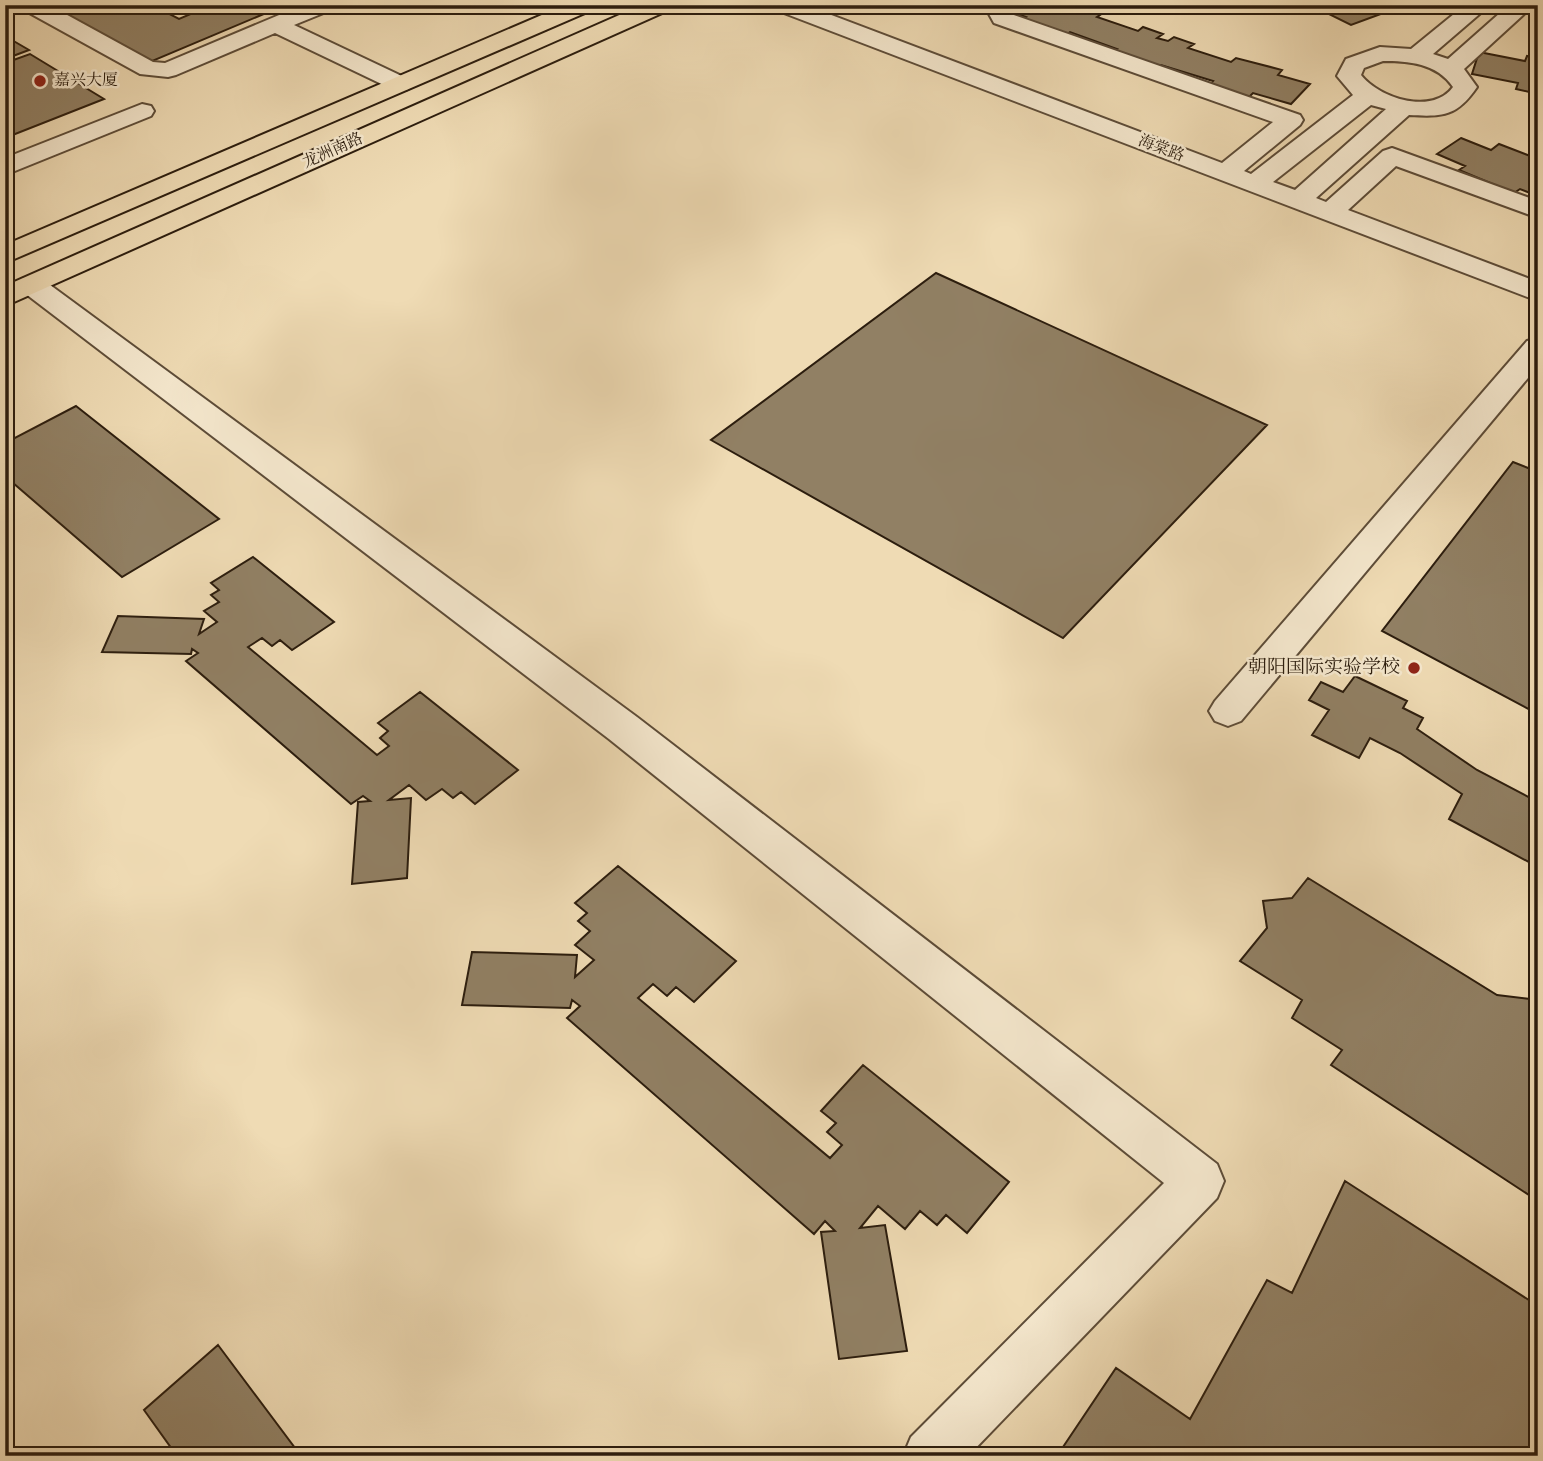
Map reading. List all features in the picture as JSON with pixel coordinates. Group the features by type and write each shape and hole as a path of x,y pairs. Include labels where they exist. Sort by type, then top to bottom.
{"main road":[{"name":"龙洲南路","path":"5,254 584,5"},
{"name":"龙洲南路","path":"18,291 662,5"}],"street":[{"path":"32,5 148,69 168,70 323,5"},
{"name":"海棠路","path":"784,5 1538,292"},
{"path":"995,5 1002,18 1538,210"},
{"path":"1416,57 1479,5"},
{"path":"1450,69 1523,5"},
{"path":"276,25 400,85"},
{"path":"1380,54 1416,57 1450,69 1461,78 1465,87 1464,95 1456,102 1424,108 1404,107 1367,96 1348,78 1348,70 1353,62 1380,54"},
{"path":"1254,184 1367,96"},
{"path":"1298,201 1404,107"},
{"path":"5,167 142,111"},
{"path":"1225,173 1292,120"},
{"path":"1329,213 1392,156"},
{"path":"18,291 623,728 1200,1181 930,1456"},
{"path":"1228,711 1538,347"}],"building":[{"path":"41,5 152,5 179,19 212,5 285,5 150,62"},
{"path":"1011,5 1081,5 1103,13 1097,17 1138,31 1143,27 1163,34 1157,38 1168,41 1174,37 1194,44 1188,48 1231,62 1236,58 1282,70 1278,75 1310,84 1291,104 1253,93 1248,98 1208,86 1213,81 1161,65 1154,69 1110,54 1117,49 1070,32 1063,37 1019,22 1026,17 1004,9"},
{"path":"1297,5 1372,5 1386,12 1351,25 1317,8 1309,11"},
{"path":"5,36 29,50 5,59"},
{"path":"1479,52 1525,61 1527,56 1538,58 1538,94 1516,89 1518,83 1472,74"},
{"name":"嘉兴大厦","path":"30,54 104,99 5,138 5,63"},
{"path":"1461,138 1491,150 1499,144 1538,159 1538,196 1520,189 1514,193 1459,170 1465,166 1437,154"},
{"path":"936,273 1267,425 1063,638 711,440"},
{"path":"76,406 219,519 122,577 5,476 5,443"},
{"path":"1513,462 1538,472 1538,714 1382,631"},
{"path":"253,557 334,622 292,650 280,640 272,646 262,638 248,647 377,755 389,746 380,738 388,731 378,723 420,692 518,770 475,804 461,792 453,798 442,789 426,800 409,785 389,800 411,798 407,878 352,884 358,802 370,801 363,796 351,804 186,661 198,653 192,649 191,654 102,652 118,616 204,619 199,634 217,622 204,611 219,602 211,595 219,590 211,583"},
{"path":"1355,676 1407,701 1403,708 1423,718 1417,729 1477,770 1538,802 1538,867 1449,819 1462,794 1400,753 1370,738 1359,758 1312,735 1329,710 1309,700 1321,682 1343,692"},
{"path":"618,866 736,961 694,1002 676,987 667,996 653,984 638,998 830,1158 842,1145 827,1132 836,1123 821,1111 863,1065 1009,1182 967,1233 946,1215 937,1225 920,1211 905,1229 878,1206 860,1228 885,1225 907,1351 839,1359 821,1232 835,1231 825,1221 814,1234 567,1018 580,1006 572,1000 570,1008 462,1005 472,952 577,955 575,977 594,960 575,945 590,931 578,921 587,913 575,903"},
{"path":"1308,878 1497,995 1538,1000 1538,1201 1331,1065 1342,1050 1292,1018 1302,1000 1240,961 1267,928 1263,901 1292,898"},
{"path":"1345,1181 1538,1306 1538,1456 1057,1456 1116,1368 1190,1419 1267,1280 1292,1293"},
{"path":"218,1345 301,1456 170,1456 174,1452 144,1410"}],"place":[{"name":"嘉兴大厦","path":"40,81"},
{"name":"朝阳国际实验学校","path":"1414,668"}]}
